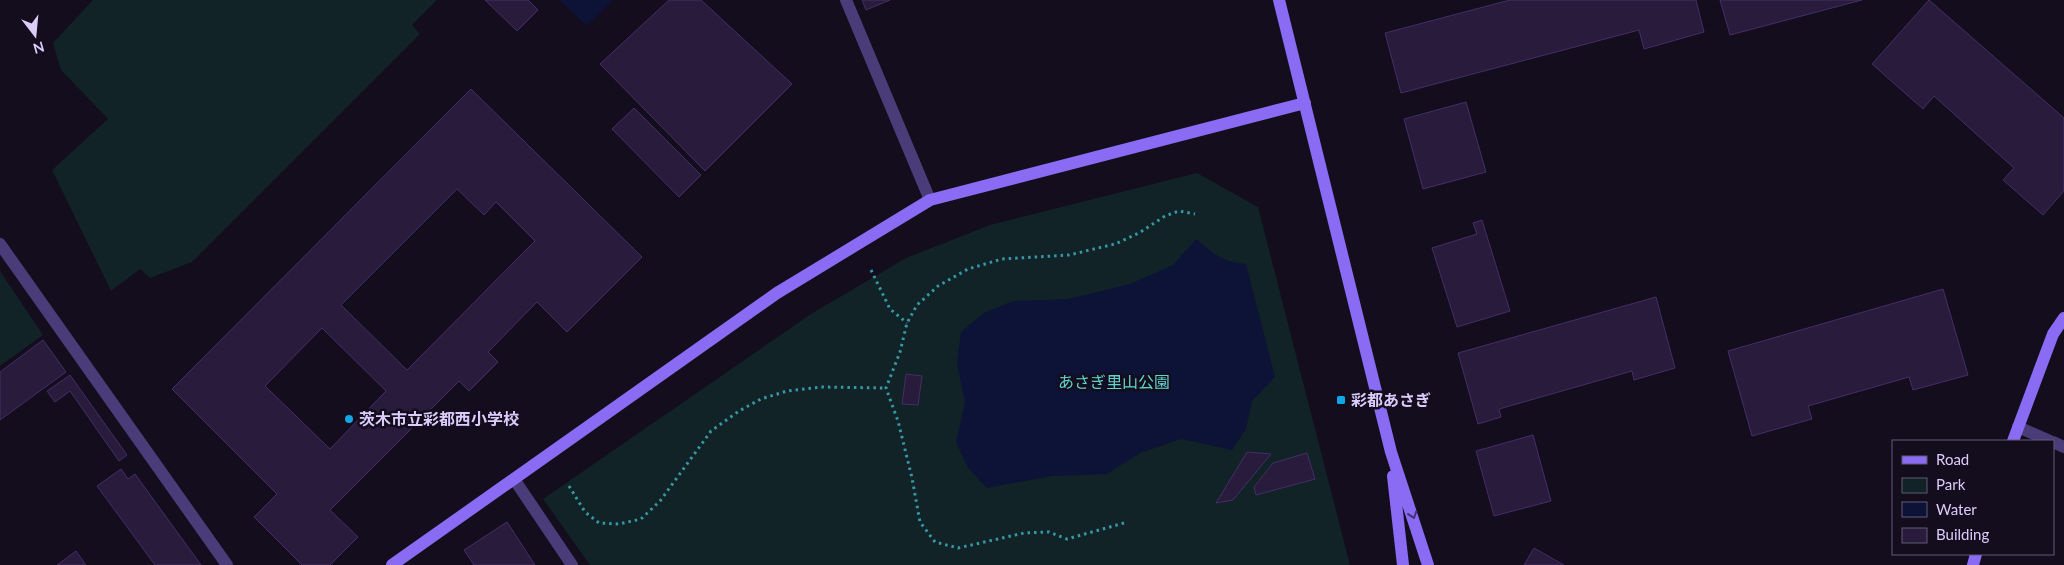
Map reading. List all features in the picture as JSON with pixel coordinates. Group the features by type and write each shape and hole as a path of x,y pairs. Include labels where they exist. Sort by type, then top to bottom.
{"street":[{"path":"846,0 930,200"},
{"path":"1279,0 1391,452 1428,565"},
{"path":"392,565 777,293 930,200 1305,103"},
{"path":"0,244 227,565"},
{"path":"2013,440 2053,334 2064,318"},
{"path":"2018,427 2047,440"},
{"path":"1391,452 1403,565"},
{"path":"514,480 572,565"}],"path":[{"path":"1124,523 1067,539 1050,532 1024,533 958,548 935,542 920,522 912,478 898,421 886,388 900,352 907,323 917,305 938,286 968,269 1002,259 1069,255 1115,244 1139,233 1165,216 1179,211 1195,214"},
{"path":"871,270 890,309 907,323"},
{"path":"569,486 584,512 599,523 619,524 641,519 660,501 712,432 739,411 761,399 787,390 821,386 886,388"}],"green space":[{"path":"93,0 437,0 412,25 420,34 192,262 150,278 140,269 111,291 52,170 108,119 61,70 53,43"},
{"name":"あさぎ里山公園","path":"1197,173 1258,207 1350,565 590,565 543,499 811,314 906,258 990,225"},
{"path":"0,271 43,335 0,366"}],"water":[{"path":"559,0 613,0 587,26"},
{"path":"1196,239 1219,256 1246,264 1275,377 1252,401 1246,429 1232,450 1181,439 1140,453 1107,474 1052,476 987,488 968,468 956,442 965,403 957,363 961,332 984,313 1013,301 1068,299 1130,284 1173,265"}],"building":[{"path":"485,0 528,0 538,10 517,31"},
{"path":"669,0 701,0 792,84 705,171 600,64"},
{"path":"862,0 890,0 866,10"},
{"path":"1510,0 1696,0 1704,32 1644,49 1639,30 1401,93 1385,33"},
{"path":"1720,0 1862,0 1730,35"},
{"path":"1929,0 2064,118 2064,191 2043,215 2003,180 2014,168 1934,96 1923,109 1872,64"},
{"path":"471,89 642,257 567,332 537,302 488,352 498,362 469,391 459,381 330,510 358,537 330,565 302,565 254,517 277,494 172,389","holes":["457,189 484,215 496,202 535,241 407,370 341,305","322,328 386,391 330,449 265,386"]},
{"path":"1466,102 1486,172 1423,189 1404,119"},
{"path":"634,108 701,175 679,197 612,129"},
{"path":"1482,220 1510,311 1457,327 1432,248 1477,234 1473,223"},
{"path":"1943,289 1968,375 1913,390 1909,377 1808,406 1812,419 1752,436 1728,351"},
{"path":"1656,297 1675,368 1634,380 1632,371 1499,409 1501,417 1478,424 1458,353"},
{"path":"43,340 66,372 0,420 0,372"},
{"path":"906,374 922,376 918,405 902,404"},
{"path":"70,375 127,455 119,461 70,391 55,402 47,391"},
{"path":"1533,435 1551,501 1494,516 1476,451"},
{"path":"1247,452 1271,454 1233,500 1216,503"},
{"path":"1307,453 1315,479 1256,495 1254,487 1273,463"},
{"path":"121,469 128,479 135,474 201,565 155,565 97,486"},
{"path":"507,522 535,565 474,565 464,550"},
{"path":"1534,548 1564,565 1524,565"},
{"path":"76,551 86,565 57,565"}],"place":[{"name":"彩都あさぎ","path":"1341,400"},
{"name":"茨木市立彩都西小学校","path":"349,419"}]}
